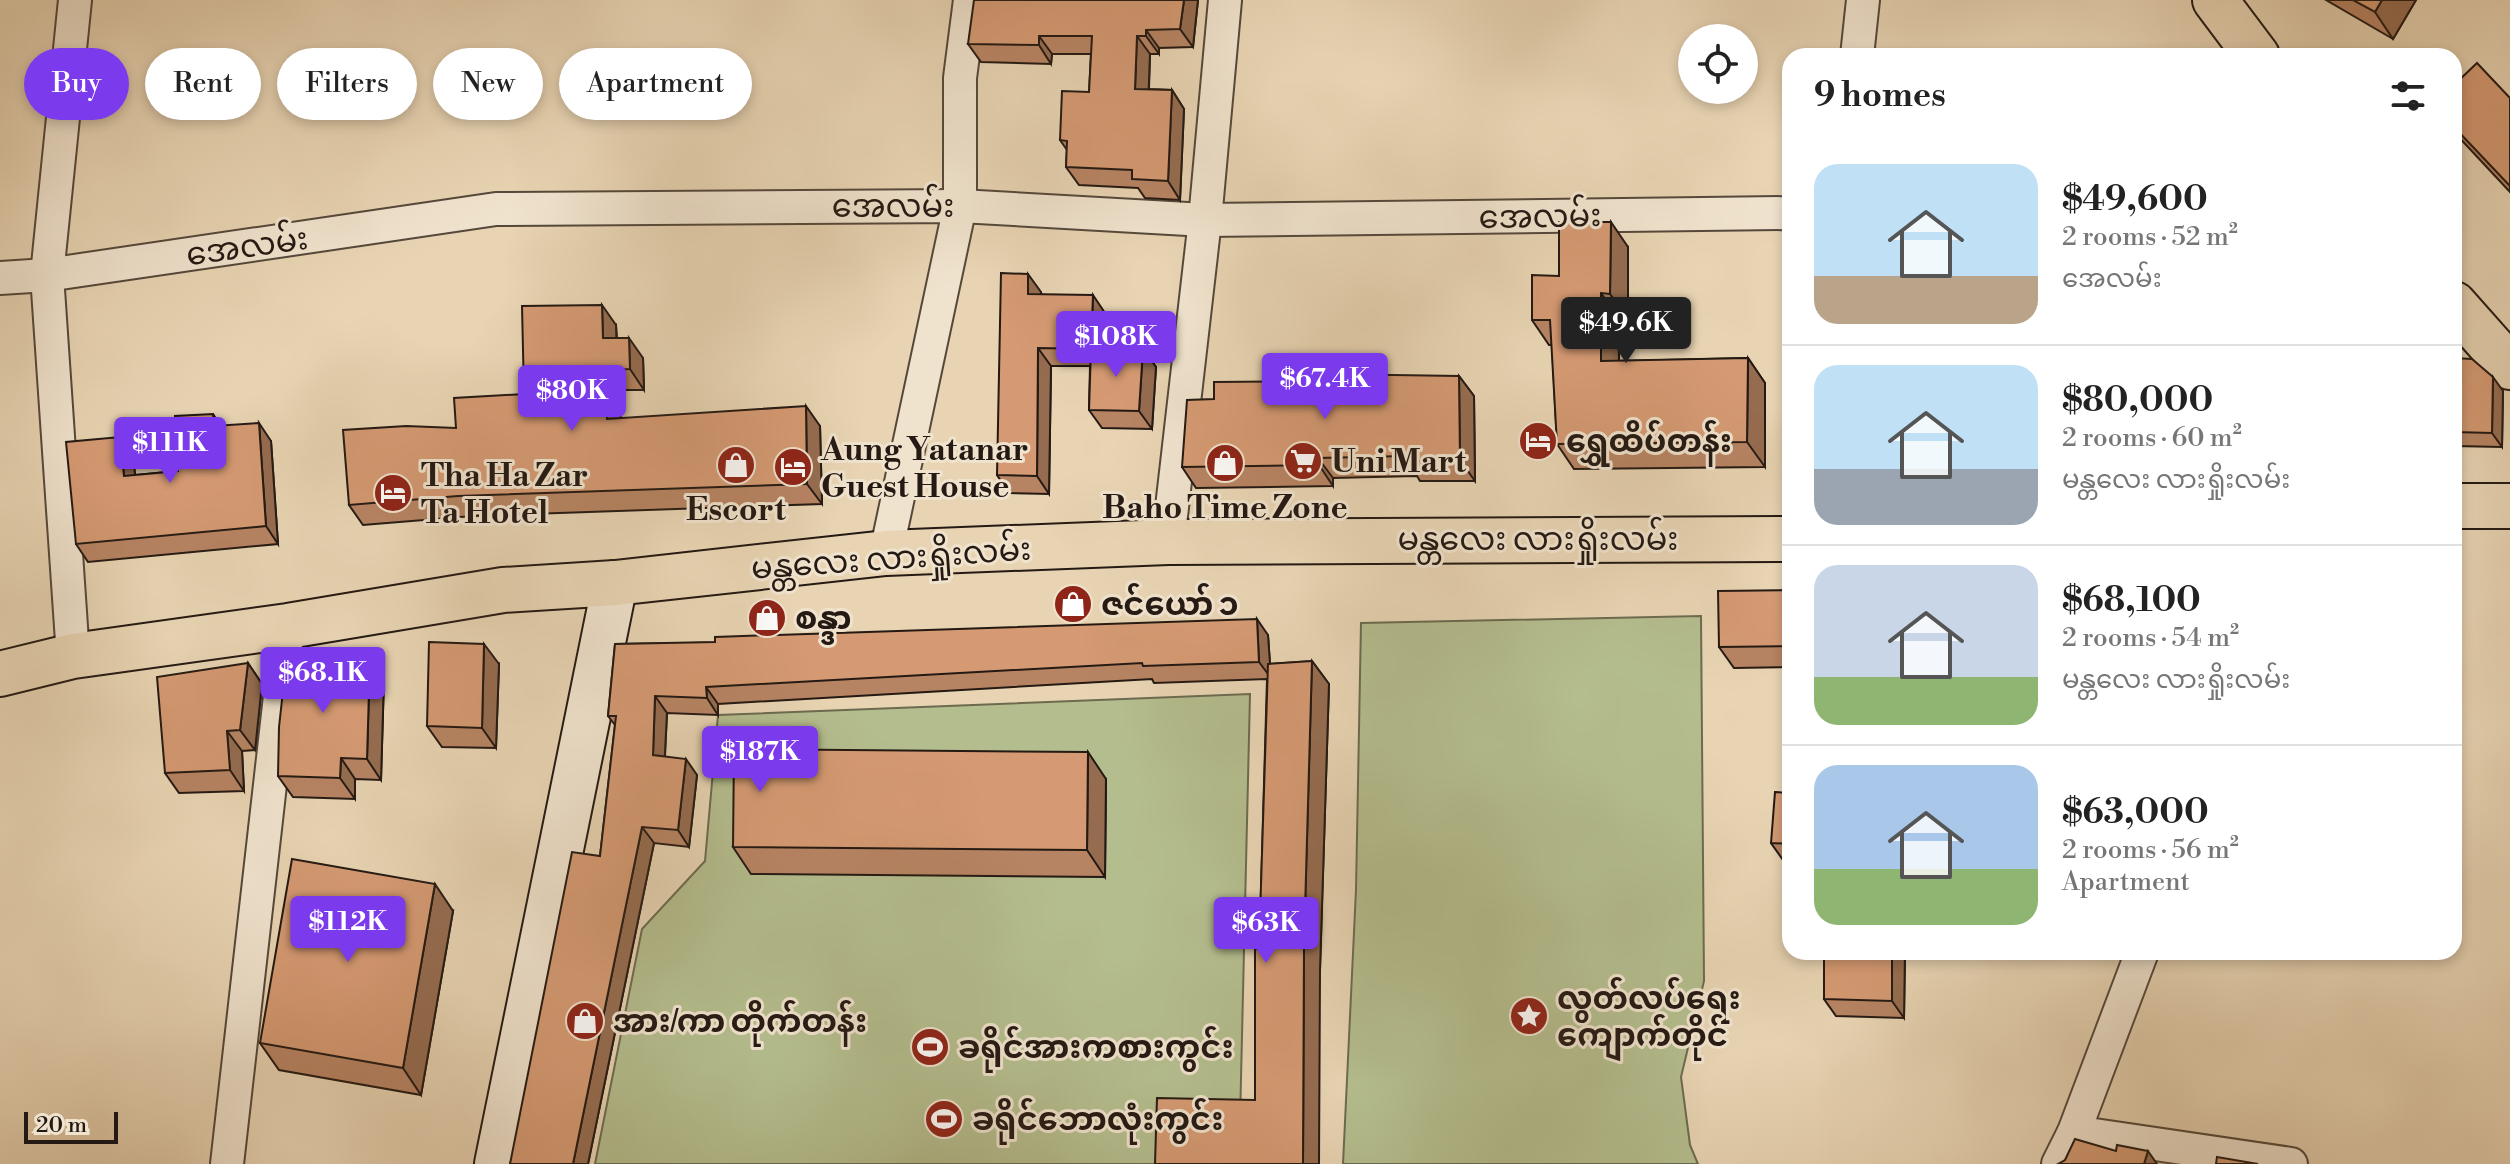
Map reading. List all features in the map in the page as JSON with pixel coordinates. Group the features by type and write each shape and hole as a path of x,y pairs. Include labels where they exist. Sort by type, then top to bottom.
{"main road":[{"path":"2215,0 2251,48"},
{"path":"2462,313 2510,367"},
{"path":"2462,506 2510,506"},
{"name":"မန္တလေး လားရှိုးလမ်း","path":"0,674 73,656 288,626 503,590 615,583 886,553 1168,542 1782,539"}],"street":[{"path":"73,656 47,275 75,0"},
{"path":"886,553 960,206 960,78 970,0"},
{"path":"1168,542 1205,220 1225,0"},
{"path":"1858,48 1863,0"},
{"name":"အေလမ်း","path":"0,278 47,275 496,209 960,206 1205,220 1782,213"},
{"path":"497,1164 615,583"},
{"path":"227,1164 288,626"},
{"path":"2058,1164 2074,1132 2139,960"},
{"path":"2074,1132 2291,1164"}],"green space":[{"path":"1701,616 1704,981 1681,1077 1690,1145 1698,1164 1343,1164 1356,890 1361,623"},
{"name":"ခရိုင်အားကစားကွင်း","path":"1250,694 1239,1164 595,1164 642,929 705,861 718,715"}],"building":[{"path":"974,0 1184,0 1180,29 1146,30 1146,36 1137,36 1135,89 1172,90 1168,181 1132,179 1132,170 1066,167 1067,141 1060,140 1062,91 1089,92 1092,36 1039,36 1039,45 968,44"},
{"path":"2353,0 2382,0 2375,12"},
{"path":"2477,63 2510,98 2510,186 2462,135 2462,77"},
{"path":"1559,222 1611,222 1610,294 1601,293 1601,361 1748,358 1747,442 1557,444 1550,320 1532,320 1532,275 1559,276"},
{"path":"1001,273 1028,274 1028,294 1093,295 1091,349 1038,348 1037,476 997,475"},
{"path":"602,305 603,338 629,338 630,369 606,370 607,419 806,406 807,484 458,496 349,505 343,430 406,426 456,428 454,398 524,394 522,306"},
{"path":"1091,348 1143,349 1139,411 1089,410"},
{"path":"2462,358 2472,359 2493,377 2492,433 2462,432"},
{"path":"1326,374 1459,376 1460,460 1406,461 1405,456 1318,458 1319,465 1182,467 1187,400 1214,399 1214,382 1326,381"},
{"path":"213,414 214,426 259,423 266,526 76,544 66,442 120,437 124,476 178,471 175,416"},
{"path":"1782,590 1782,646 1719,647 1718,591"},
{"path":"1257,619 1259,662 1143,666 1142,663 706,687 707,698 655,696 653,755 686,759 678,830 642,827 573,1164 510,1164 572,852 600,856 616,716 608,716 615,644 715,642 715,637"},
{"path":"429,642 484,644 482,728 427,726"},
{"path":"287,655 370,657 367,759 341,758 340,778 278,776 279,727"},
{"path":"1312,661 1304,946 1303,1164 1155,1164 1157,1098 1255,1100 1255,949 1259,948 1268,664"},
{"path":"248,663 240,730 227,731 230,770 165,773 157,677"},
{"path":"734,749 1088,752 1087,850 733,847"},
{"path":"1775,792 1782,792 1782,844 1771,843"},
{"path":"292,859 435,884 403,1068 260,1043"},
{"path":"1824,960 1892,960 1892,1001 1824,999"},
{"path":"2075,1139 2116,1151 2117,1145 2148,1151 2144,1164 2058,1164 2065,1160"},
{"path":"2217,1157 2258,1164 2216,1164"}],"place":[{"name":"ရွှေထိပ်တန်း","path":"1538,441"},
{"name":"Uni Mart","path":"1303,461"},
{"name":"Baho Time Zone","path":"1225,463"},
{"name":"Escort","path":"736,465"},
{"name":"Aung Yatanar Guest House","path":"793,467"},
{"name":"Tha Ha Zar Ta Hotel","path":"393,493"},
{"name":"ဇင်ယော် ၁","path":"1073,604"},
{"name":"စန္ဒာ","path":"767,618"},
{"name":"လွတ်လပ်ရေး ကျောက်တိုင်","path":"1529,1016"},
{"name":"အား/ကာ တိုက်တန်း","path":"585,1021"},
{"name":"ခရိုင်အားကစားကွင်း","path":"930,1047"},
{"name":"ခရိုင်ဘောလုံးကွင်း","path":"944,1119"}]}
